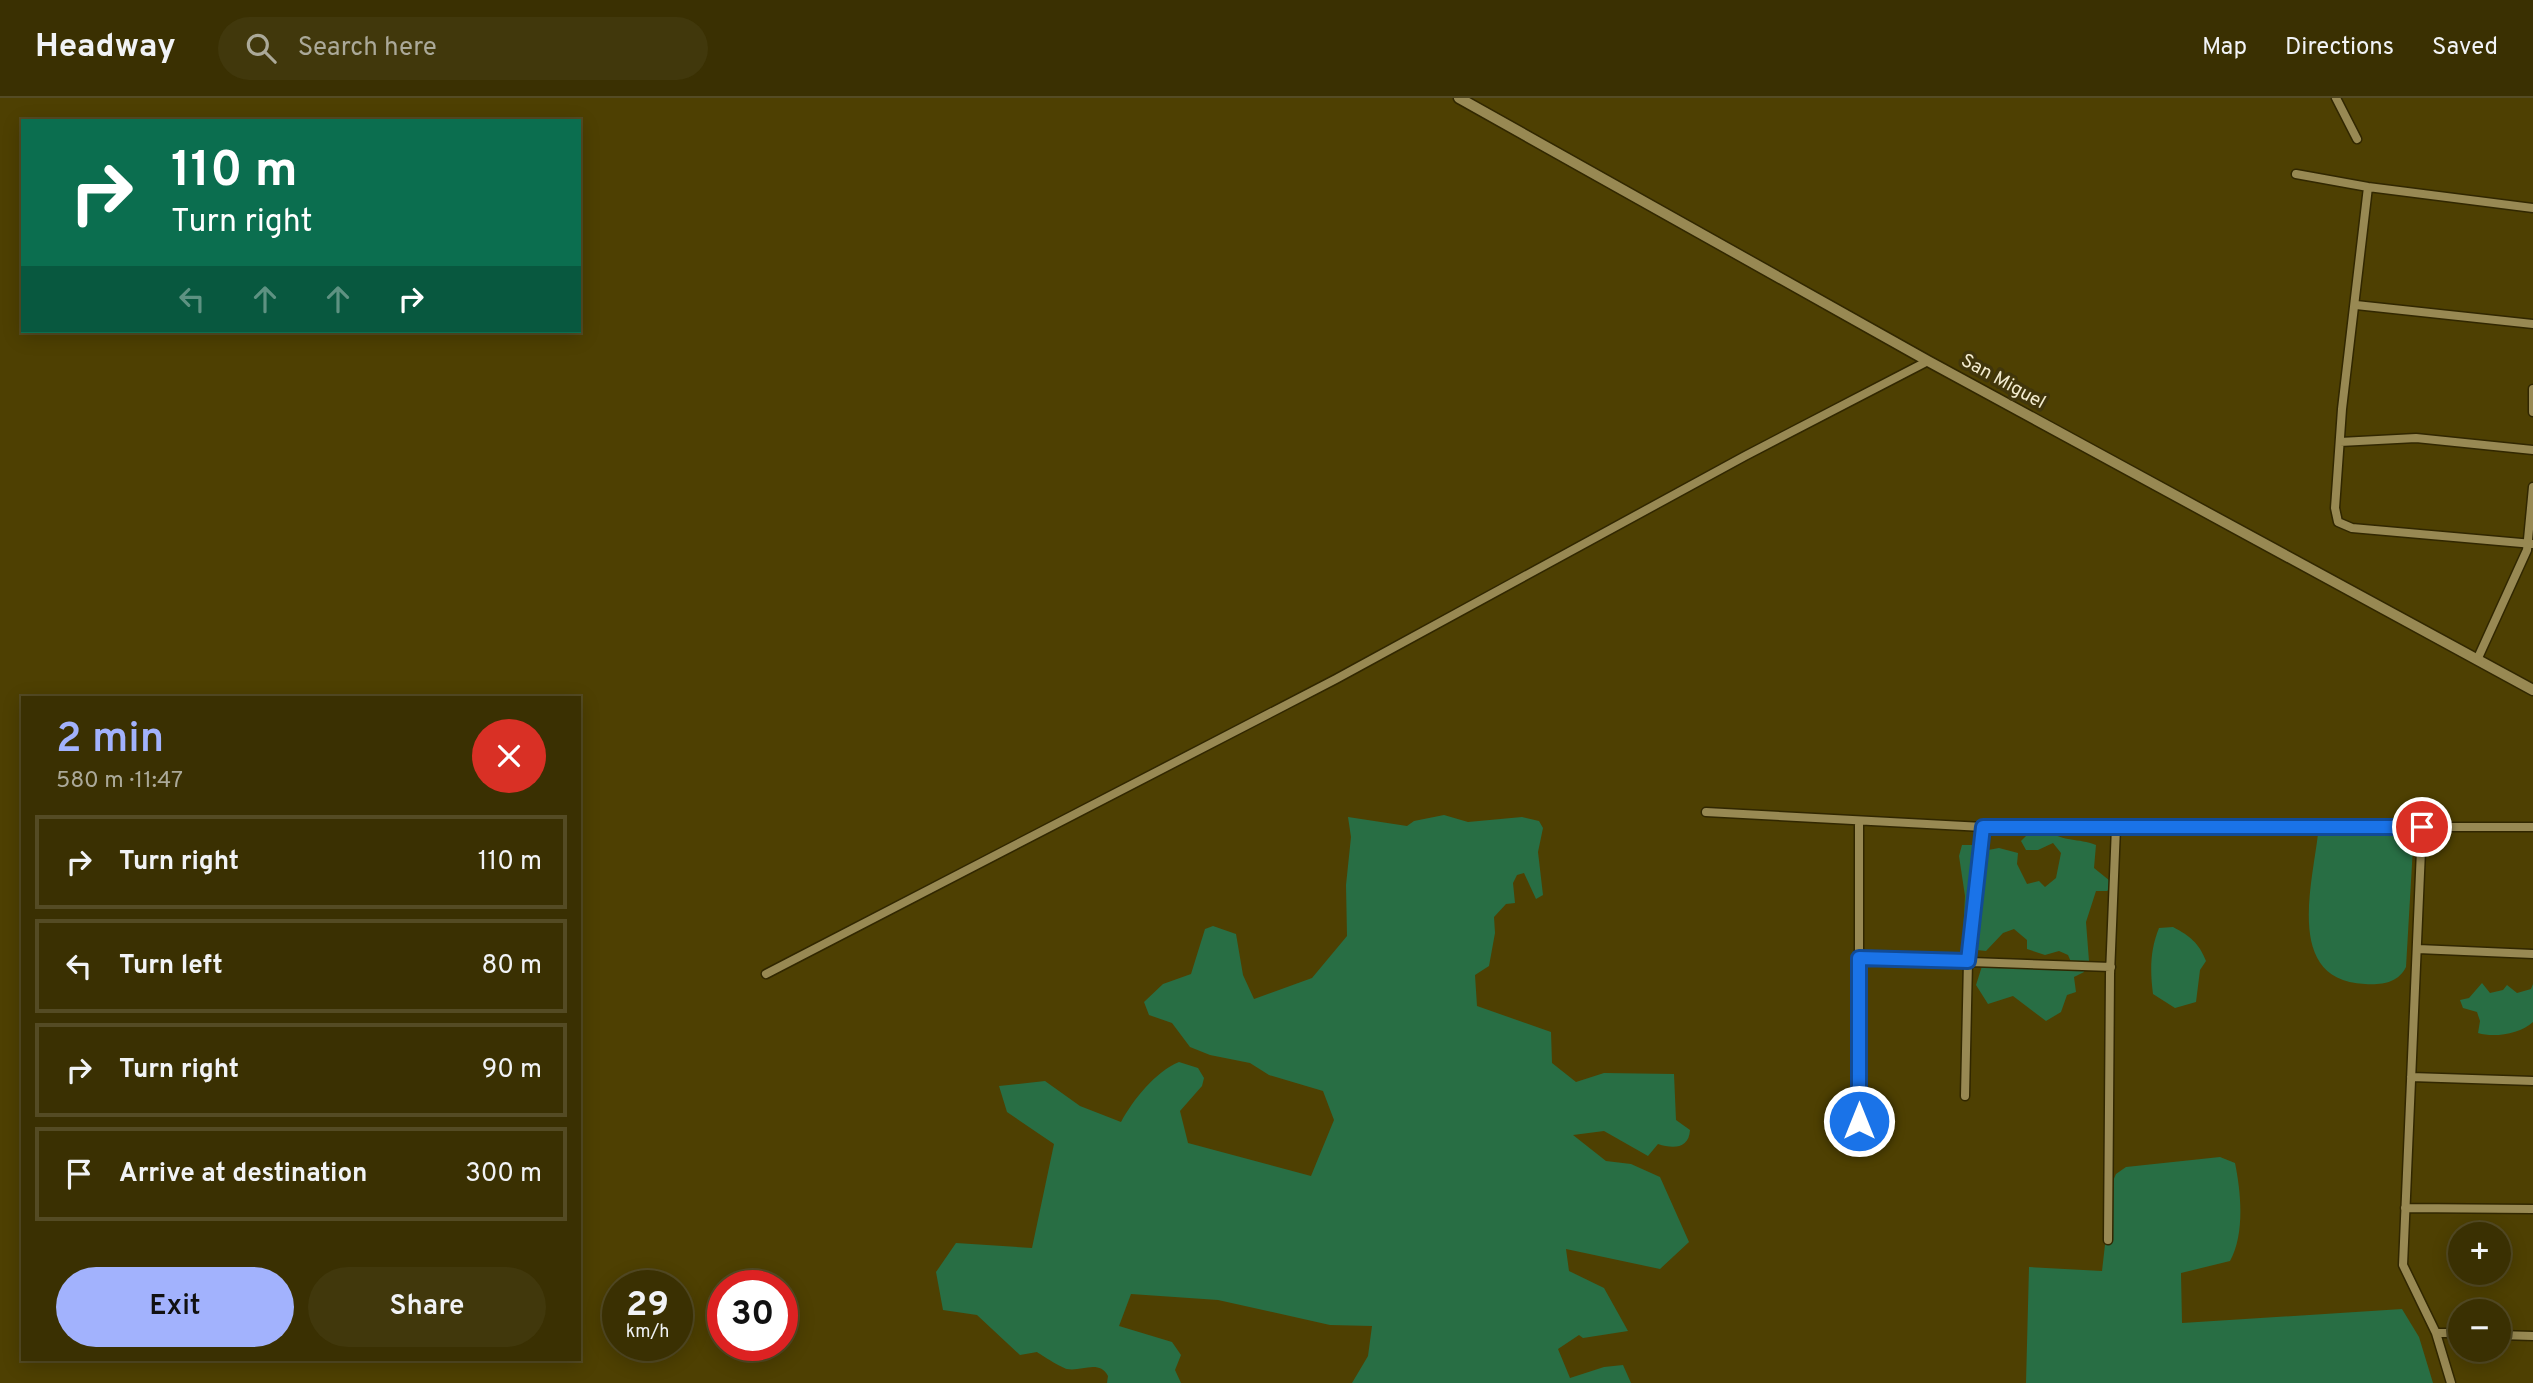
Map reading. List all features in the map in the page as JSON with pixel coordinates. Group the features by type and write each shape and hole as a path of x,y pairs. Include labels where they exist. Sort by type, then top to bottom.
{"street":[{"name":"San Miguel","path":"1459,98 1928,361 2533,690"},
{"path":"2336,98 2357,139"},
{"path":"2296,174 2368,187 2533,208"},
{"path":"2368,187 2340,442 2335,508 2338,522 2352,528 2530,544"},
{"path":"2356,305 2533,324"},
{"path":"766,974 1336,679 1745,456 1928,361"},
{"path":"2533,389 2533,412"},
{"path":"2340,442 2416,438 2533,450"},
{"path":"2477,660 2520,571 2530,544 2533,487"},
{"path":"1706,812 1983,827 2533,827"},
{"path":"1859,821 1859,1121"},
{"path":"1965,1096 1968,961 1983,827"},
{"path":"2108,1240 2110,967 2116,827"},
{"path":"2422,827 2403,1265 2436,1333 2451,1383"},
{"path":"2418,949 2533,954"},
{"path":"1859,958 2110,967"},
{"path":"2411,1077 2533,1081"},
{"path":"2405,1208 2533,1209"},
{"path":"2436,1333 2448,1334"},
{"path":"2511,1335 2533,1336"}],"green space":[{"path":"1444,815 1468,822 1522,817 1539,821 1543,828 1538,852 1543,895 1536,899 1524,873 1517,875 1513,883 1515,903 1506,904 1494,917 1495,933 1489,966 1475,975 1477,1006 1551,1032 1552,1063 1576,1082 1604,1073 1674,1074 1676,1120 1690,1130 1687,1141 1683,1144 1669,1147 1658,1144 1648,1156 1604,1131 1573,1135 1606,1161 1631,1164 1660,1177 1689,1242 1660,1269 1566,1249 1569,1271 1604,1288 1628,1331 1583,1338 1579,1335 1558,1349 1570,1378 1604,1367 1623,1365 1631,1383 1352,1383 1368,1356 1372,1326 1330,1325 1218,1300 1131,1294 1119,1326 1172,1342 1181,1355 1175,1370 1181,1383 1107,1383 1108,1376 1100,1368 1067,1369 1037,1352 1020,1355 977,1315 943,1310 936,1272 956,1243 1032,1248 1054,1144 1007,1112 999,1086 1045,1081 1080,1106 1121,1122 1146,1088 1162,1072 1179,1062 1198,1068 1204,1078 1202,1086 1180,1111 1188,1143 1311,1176 1334,1120 1323,1091 1269,1075 1250,1063 1210,1055 1190,1047 1172,1023 1149,1015 1144,1002 1163,984 1191,974 1205,929 1213,926 1236,934 1243,975 1254,999 1312,978 1347,936 1346,885 1351,837 1348,817 1407,826 1414,821"},
{"path":"2380,829 2404,834 2413,847 2406,967 2394,980 2365,984 2340,979 2323,967 2313,949 2309,904 2318,834 2322,831"},
{"path":"2048,831 2060,837 2096,845 2094,868 2115,885 2107,891 2096,891 2086,922 2089,961 2084,972 2074,977 2076,992 2067,995 2061,1012 2046,1021 2013,996 1988,1004 1976,985 1983,963 2071,962 2068,955 2059,951 2045,955 2027,949 2027,940 2014,929 2003,933 1986,951 1968,949 1963,935 1965,896 1959,856 1962,845 1974,845 1971,855 1974,873 1981,858 1987,856 1988,850 1999,848 2018,853 2017,864 2027,884 2039,881 2045,887 2056,878 2061,853 2053,843 2038,850 2026,850 2021,841 2029,833"},
{"path":"2173,927 2193,941 2206,961 2200,970 2196,1002 2175,1008 2153,994 2151,977 2152,952 2159,928"},
{"path":"2482,983 2490,993 2503,990 2507,985 2517,993 2531,989 2533,984 2533,1022 2507,1034 2478,1033 2480,1021 2477,1012 2463,1008 2460,1000 2469,998"},
{"path":"2220,1157 2235,1163 2240,1200 2238,1238 2230,1261 2181,1273 2182,1323 2402,1309 2419,1337 2433,1383 2026,1383 2029,1267 2102,1271 2112,1183 2116,1174 2126,1167"}],"route":[{"path":"1859,1121 1859,958 1968,961 1983,827 2422,827"}]}
